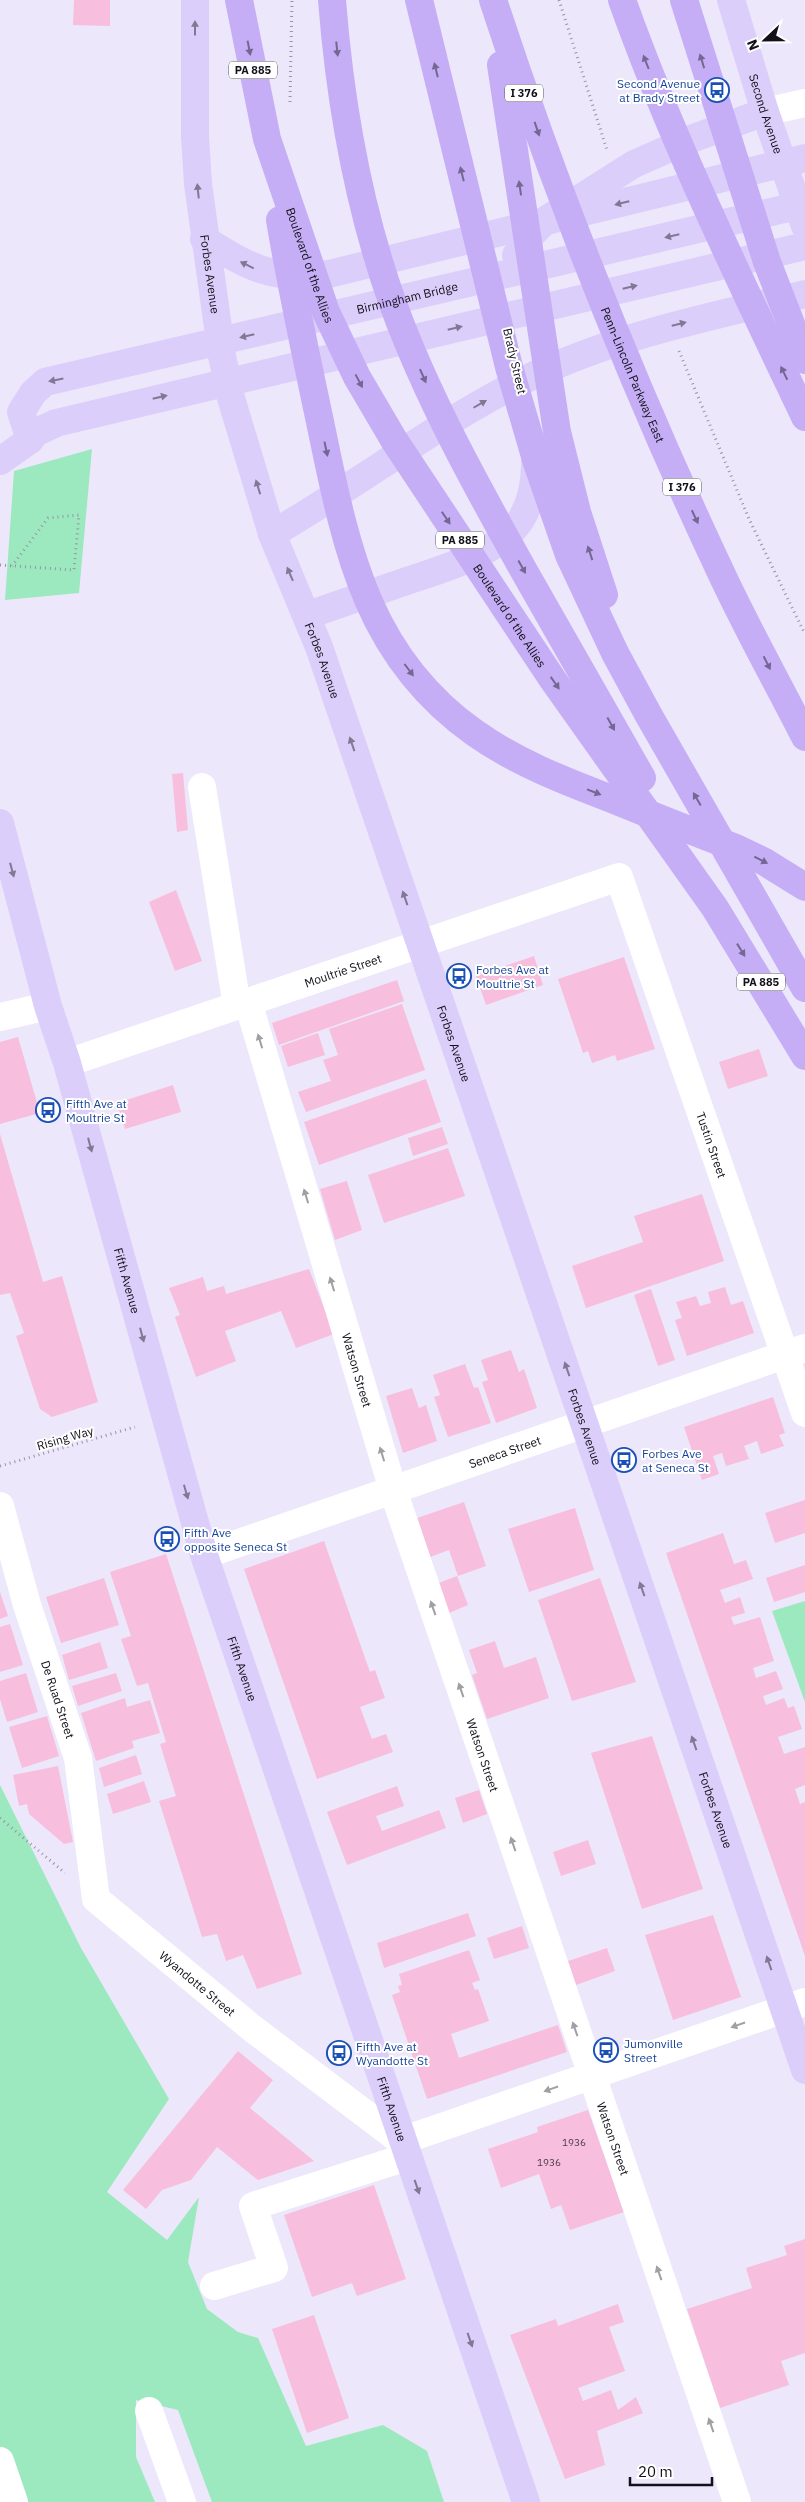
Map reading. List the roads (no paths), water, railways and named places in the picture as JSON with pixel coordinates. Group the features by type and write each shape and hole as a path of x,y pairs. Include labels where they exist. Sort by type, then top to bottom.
{"highway":[{"name":"Boulevard of the Allies","path":"239,0 267,140 326,312 374,407 553,680 715,908 805,1056"},
{"path":"332,0 346,125 366,215 393,304 414,356 482,496 715,908"},
{"name":"PA 885","path":"419,0 509,367 551,508 584,588 615,653 805,988"},
{"path":"493,0 559,442 577,512 606,600 648,714"},
{"name":"Penn-Lincoln Parkway East","path":"493,0 557,184 621,348 672,466 725,581 805,737"},
{"path":"622,0 664,108 705,204 805,417"},
{"path":"684,0 767,262 805,360"},
{"path":"267,140 290,283 342,530 359,581 396,654 432,696 474,732 499,749 549,774 736,848 765,862 805,887"}],"main road":[{"name":"Forbes Avenue","path":"195,0 195,136 204,239 222,356 231,398 272,534 308,615 586,1424 795,2006 805,2070"},
{"name":"Second Avenue","path":"731,0 765,112 805,226"},
{"name":"Brady Street","path":"308,615 470,557 490,547 519,522 528,507 534,489 536,471 532,430 506,326 504,307 505,288 509,270 518,252 547,219 634,164 691,139 765,112"},
{"path":"204,239 251,267 269,273 308,277 329,274 805,158"},
{"name":"Birmingham Bridge","path":"30,440 21,412 33,393 45,382 104,370 805,204"},
{"path":"0,461 30,440 35,433 56,424 113,408 805,246"},
{"path":"272,534 494,396 596,349 680,323 805,294"},
{"name":"Fifth Avenue","path":"0,823 48,1006 67,1063 204,1555 404,2149 526,2502"}],"street":[{"path":"765,112 805,103"},
{"name":"Watson Street","path":"202,787 243,1004 393,1490 737,2502"},
{"name":"Moultrie Street","path":"67,1063 619,877"},
{"name":"Tustin Street","path":"619,877 795,1352 805,1413"},
{"path":"0,1017 48,1006"},
{"name":"Seneca Street","path":"204,1555 795,1352"},
{"name":"De Ruad Street","path":"0,1506 27,1605 78,1758 96,1899"},
{"name":"Wyandotte Street","path":"96,1899 253,2029 404,2149"},
{"path":"214,2286 274,2268 253,2206 591,2075 795,2006"},
{"path":"149,2411 182,2502"},
{"path":"0,2461 14,2502"}],"place":[{"name":"Second Avenue at Brady Street","path":"717,90"},
{"name":"Forbes Ave at Moultrie St","path":"459,976"},
{"name":"Fifth Ave at Moultrie St","path":"48,1110"},
{"name":"Forbes Ave at Seneca St","path":"624,1460"},
{"name":"Fifth Ave opposite Seneca St","path":"167,1539"},
{"name":"Jumonville Street","path":"606,2050"},
{"name":"Fifth Ave at Wyandotte St","path":"339,2053"}]}
